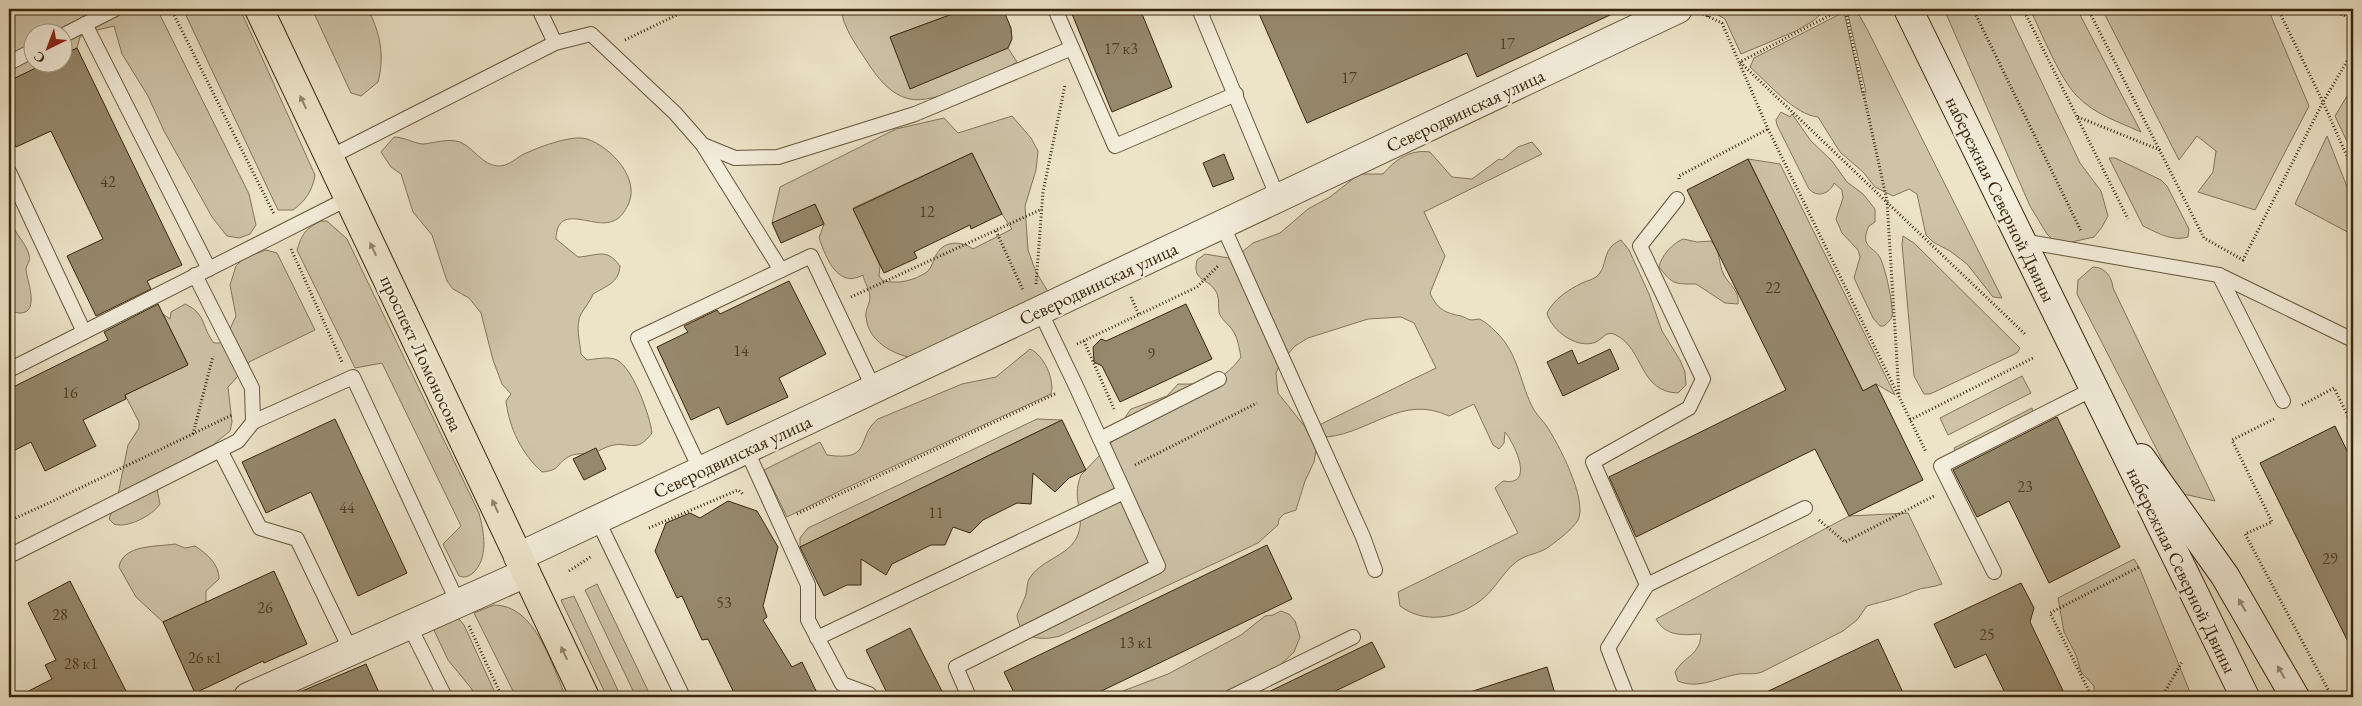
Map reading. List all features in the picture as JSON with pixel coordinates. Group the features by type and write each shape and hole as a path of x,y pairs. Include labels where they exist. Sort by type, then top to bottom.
{"main road":[{"name":"проспект Ломоносова","path":"260,9 585,697"}],"street":[{"name":"Северодвинская улица","path":"248,697 458,603 597,519 1678,9"},
{"name":"набережная Северной Двины","path":"1908,9 2245,697"},
{"name":"набережная Северной Двины","path":"2093,389 2225,576 2295,697"}],"lane":[{"path":"72,31 115,9"},
{"path":"539,9 555,43"},
{"path":"1055,9 1114,146 1236,94"},
{"path":"1199,9 1278,198"},
{"path":"85,24 209,269"},
{"path":"330,158 555,43 591,34 675,113 702,145 781,270"},
{"path":"702,145 735,158 778,157 915,114 1072,48"},
{"path":"9,63 22,56"},
{"path":"9,172 84,332"},
{"path":"9,370 349,198"},
{"path":"1647,585 1593,462 1689,408 1703,380 1640,246 1677,199"},
{"path":"1222,224 1363,537 1375,570"},
{"path":"2022,241 2219,275 2353,340"},
{"path":"701,471 638,338 781,270 812,256 874,389"},
{"path":"195,275 252,388 253,422"},
{"path":"2219,275 2283,408"},
{"path":"970,697 956,667 1158,566 1076,384 1060,351 1037,312"},
{"path":"9,556 220,450 238,440 253,422 336,386 353,376 458,603"},
{"path":"1100,439 1219,379"},
{"path":"1994,572 1941,466 2093,389"},
{"path":"746,449 778,523 808,585 808,620 842,684 869,694 871,697"},
{"path":"220,450 260,528 297,538 351,651"},
{"path":"818,638 1124,492"},
{"path":"1626,697 1608,648 1647,585 1805,508"},
{"path":"597,519 683,697"},
{"path":"409,625 445,697"},
{"path":"1231,697 1353,637"}],"path":[{"path":"171,9 283,231 344,366 336,386"},
{"path":"607,49 689,9"},
{"path":"1709,9 1708,17 1722,23 1768,128 1924,450 1941,466"},
{"path":"1740,62 1843,9 1887,201 1899,397"},
{"path":"1973,9 2092,253"},
{"path":"2023,9 2128,219"},
{"path":"2088,9 2204,238 2243,260 2323,102 2353,51"},
{"path":"2278,9 2323,102 2353,170"},
{"path":"2324,9 2353,18"},
{"path":"1037,312 1043,192 1072,48"},
{"path":"1740,62 2026,335"},
{"path":"2078,117 2160,150"},
{"path":"1677,199 1679,176 1768,128"},
{"path":"834,305 1042,209"},
{"path":"996,231 1037,312"},
{"path":"1060,351 1197,287 1234,250"},
{"path":"193,434 220,326"},
{"path":"1084,341 1123,427"},
{"path":"1910,420 2035,357"},
{"path":"778,523 1076,384"},
{"path":"2300,406 2334,388 2353,426"},
{"path":"1116,475 1257,403"},
{"path":"9,520 252,405"},
{"path":"2283,408 2232,440 2272,522 2245,534 2332,697"},
{"path":"1805,508 1844,542 1952,487"},
{"path":"569,571 609,544 738,490 745,495"},
{"path":"2092,697 2050,613 2139,568"},
{"path":"458,603 502,697"},
{"path":"2162,697 2182,662"}],"shaded area":[{"path":"9,9 157,9 249,194 256,225 250,234 239,238 227,236 212,217 164,131 148,96 122,54 114,26 89,32 80,37 77,48 72,50 72,22 22,22 22,72 28,72 9,81"},
{"path":"183,9 240,9 315,175 313,185 308,194 302,203 293,210 278,210"},
{"path":"312,9 368,9 376,27 380,44 381,63 378,82 361,96 351,93"},
{"path":"841,9 966,9 890,37 1008,48 1017,62 980,81 948,93 920,100 903,97 884,84 874,72 850,36"},
{"path":"1713,9 1827,9 1813,21 1796,31 1741,54 1725,19 1713,12"},
{"path":"1944,9 2007,9 2080,163 2101,191 2108,216 2094,237 2063,244 2055,242 2047,234 2030,206"},
{"path":"2030,9 2077,9 2141,132 2099,113 2077,96 2058,67"},
{"path":"2102,9 2268,9 2309,106 2255,210 2198,192 2213,172 2216,151 2197,136 2179,160"},
{"path":"1847,10 1858,13 1867,29 2002,298 1993,297 1967,264 1950,251 1933,242 1926,235 1917,194 1909,189 1893,196 1875,187 1863,172 1840,152 1818,117 1800,111 1791,105 1750,67 1754,58 1844,12 1862,93 1866,92"},
{"path":"2353,86 2353,154 2335,116"},
{"path":"1781,112 1790,117 1792,114 1811,141 1832,161 1847,182 1863,194 1875,209 1875,222 1869,226 1866,233 1866,241 1881,261 1888,286 1892,305 1892,317 1884,326 1880,326 1873,318 1854,278 1860,257 1858,250 1842,233 1836,219 1843,198 1842,190 1834,183 1830,190 1823,194 1812,192 1809,189 1777,125 1776,120"},
{"path":"1012,116 1031,138 1038,151 1036,170 1025,206 1028,250 1036,272 1052,298 914,358 890,350 871,333 866,317 870,294 863,275 847,278 840,275 829,262 819,238 824,224 815,205 772,223 780,187 896,129 944,118 958,133","holes":["972,153 1002,214 1012,229 973,249 958,243 943,247 939,250 927,272 911,280 895,282 883,281 879,276 880,266 853,208"]},
{"path":"2327,136 2353,202 2353,235 2295,204"},
{"path":"394,137 423,144 446,141 460,142 487,163 498,166 508,164 522,155 545,146 572,138 580,138 596,143 621,165 627,175 631,195 628,205 622,214 616,220 605,223 578,219 563,221 558,228 556,239 578,257 596,254 606,255 610,256 620,266 614,280 593,294 579,318 578,328 581,354 587,360 606,358 617,360 629,372 640,393 651,425 652,433 646,440 632,446 616,445 592,453 571,455 555,468 542,472 528,457 513,431 506,401 511,394 502,384 493,360 481,313 469,298 453,289 447,281 432,235 413,212 401,174 391,167 381,152"},
{"path":"1532,142 1542,154 1424,212 1445,256 1430,293 1439,307 1446,312 1471,320 1479,319 1486,323 1497,333 1510,350 1529,400 1557,445 1575,486 1580,511 1578,520 1569,531 1546,549 1516,562 1485,597 1461,612 1440,617 1430,617 1409,612 1400,606 1398,592 1518,533 1495,488 1503,481 1513,481 1521,471 1517,454 1505,432 1504,443 1499,449 1493,445 1474,404 1449,416 1432,410 1416,409 1402,412 1343,434 1327,437 1317,426 1436,368 1414,323 1401,317 1368,319 1308,338 1295,346 1281,362 1276,373 1278,393 1305,427 1316,450 1314,462 1305,481 1296,510 1284,514 1279,519 1278,525 1258,543 1060,636 1053,638 1032,637 1022,630 1017,615 1025,597 1029,579 1040,567 1066,550 1076,539 1080,523 1077,493 1081,475 1117,437 1131,409 1167,396 1178,384 1206,382 1221,376 1235,365 1241,357 1235,334 1220,315 1217,293 1196,272 1197,260 1205,254 1229,258 1236,257 1253,243 1280,233 1308,209 1330,197 1354,178 1361,174 1383,174 1398,160 1410,154 1430,152 1452,177 1472,179 1499,159 1502,160 1518,147"},
{"path":"2109,158 2115,158 2161,180 2167,186 2189,229 2188,237 2170,237 2143,226"},
{"path":"1748,159 1780,164 1895,395 1876,384 1863,391"},
{"path":"9,195 12,203 14,228 29,257 26,269 31,301 30,307 20,313 9,311"},
{"path":"321,221 327,221 347,239 479,513 484,536 483,552 478,567 468,576 459,576 443,544 461,526 382,363 355,368 297,250 305,232"},
{"path":"1903,236 1914,243 2020,348 2017,353 1930,394 1924,394 1914,376 1902,244"},
{"path":"1683,239 1697,242 1711,241 1718,253 1724,275 1738,296 1738,304 1725,303 1696,284 1675,282 1664,273 1659,267 1662,259 1672,247"},
{"path":"1621,240 1629,250 1649,294 1662,331 1680,360 1685,372 1686,385 1678,393 1665,391 1656,385 1649,378 1625,341 1616,335 1610,333 1596,342 1589,344 1581,343 1573,341 1559,332 1549,319 1547,313 1553,303 1567,292 1596,277 1600,273 1610,248"},
{"path":"266,250 277,253 315,330 249,362 244,375 238,376 228,387 232,422 230,431 213,445 194,454 157,489 160,504 157,508 132,523 126,525 114,524 109,519 118,495 128,445 139,428 139,422 125,395 188,364 163,314 170,319 171,312 185,304 197,312 214,343 220,343 228,333 236,316 230,285 236,266 244,258"},
{"path":"2093,267 2104,271 2111,280 2113,288 2215,501 2179,493 2077,294 2078,280"},
{"path":"1030,349 1040,357 1047,368 1052,388 1051,394 787,517 764,470 820,442 827,455 852,455 862,446 871,426 878,419 962,384 996,377"},
{"path":"2022,376 2031,393 1948,435 1940,418"},
{"path":"2032,408 2034,419 1958,455 1954,448"},
{"path":"1037,419 1062,420 800,547 800,538 808,528"},
{"path":"1908,513 1942,584 1867,606 1857,620 1843,631 1762,672 1739,674 1701,684 1678,681 1675,672 1698,647 1701,634 1675,634 1665,629 1656,619 1849,516"},
{"path":"175,544 185,548 195,546 204,552 215,564 219,579 206,591 206,603 163,622 136,597 119,567 127,554 134,550"},
{"path":"2134,559 2139,567 2192,697 2094,697 2094,686 2081,672 2076,655 2064,632 2058,598"},
{"path":"597,584 651,697 636,697 585,590"},
{"path":"574,596 621,697 607,697 561,600"},
{"path":"494,605 509,608 521,615 532,626 541,639 566,697 516,697 474,613"},
{"path":"1281,611 1289,614 1295,621 1300,637 1294,652 1275,670 1231,691 1209,697 1107,697 1168,674 1241,635 1265,616"},
{"path":"453,616 464,625 497,697 476,697 448,660 433,628"}],"building":[{"path":"966,9 1003,9 1011,28 1012,39 1008,48 910,89 890,37"},
{"path":"1070,9 1140,9 1172,87 1112,112"},
{"path":"1257,9 1623,9 1477,77 1467,53 1307,123"},
{"path":"77,48 182,265 147,281 151,289 96,316 67,256 103,239 51,131 16,147 9,131 9,81 27,72 72,72 72,50"},
{"path":"972,153 1002,214 971,229 970,225 914,252 917,258 884,273 853,209"},
{"path":"1224,154 1234,179 1213,187 1203,163"},
{"path":"1748,159 1863,391 1876,384 1923,480 1849,516 1815,449 1636,537 1609,477 1786,390 1687,190"},
{"path":"815,204 824,224 781,243 772,223"},
{"path":"789,281 826,354 779,378 788,397 727,425 719,407 691,420 657,347 688,332 684,326 717,310 720,314"},
{"path":"158,304 188,365 125,395 126,399 83,420 96,446 45,471 31,442 9,453 9,389 108,340 104,332"},
{"path":"1186,304 1212,359 1120,402 1102,366 1094,362 1093,347 1101,339 1106,341"},
{"path":"1610,349 1619,369 1563,396 1547,362 1572,350 1578,364"},
{"path":"2057,417 2120,547 2049,583 2009,501 1977,517 1953,470"},
{"path":"335,419 407,573 358,596 311,492 266,513 242,462"},
{"path":"1062,420 1086,470 1069,478 1055,492 1033,473 1031,504 1017,503 983,520 970,533 953,527 945,545 931,545 892,564 886,575 861,559 861,585 847,585 824,596 800,547"},
{"path":"2335,426 2353,463 2353,652 2260,463"},
{"path":"596,448 606,469 584,480 573,459"},
{"path":"728,501 757,511 778,547 763,606 767,617 763,620 792,667 802,662 819,697 736,697 708,639 702,640 682,596 677,598 655,551 666,523 690,513 700,518"},
{"path":"1267,545 1292,599 1089,697 1016,697 1004,672"},
{"path":"274,571 307,644 264,663 263,661 195,693 163,622"},
{"path":"70,581 126,691 113,697 17,697 52,679 45,665 56,660 28,603"},
{"path":"2021,583 2034,608 2030,622 2066,697 2007,697 1986,654 1955,668 1934,624"},
{"path":"910,628 945,697 889,697 866,650"},
{"path":"1878,639 1905,697 1756,697"},
{"path":"1372,642 1385,667 1323,697 1258,697"},
{"path":"366,664 381,697 288,697"},
{"path":"1547,667 1556,697 1468,697 1467,693"}]}
